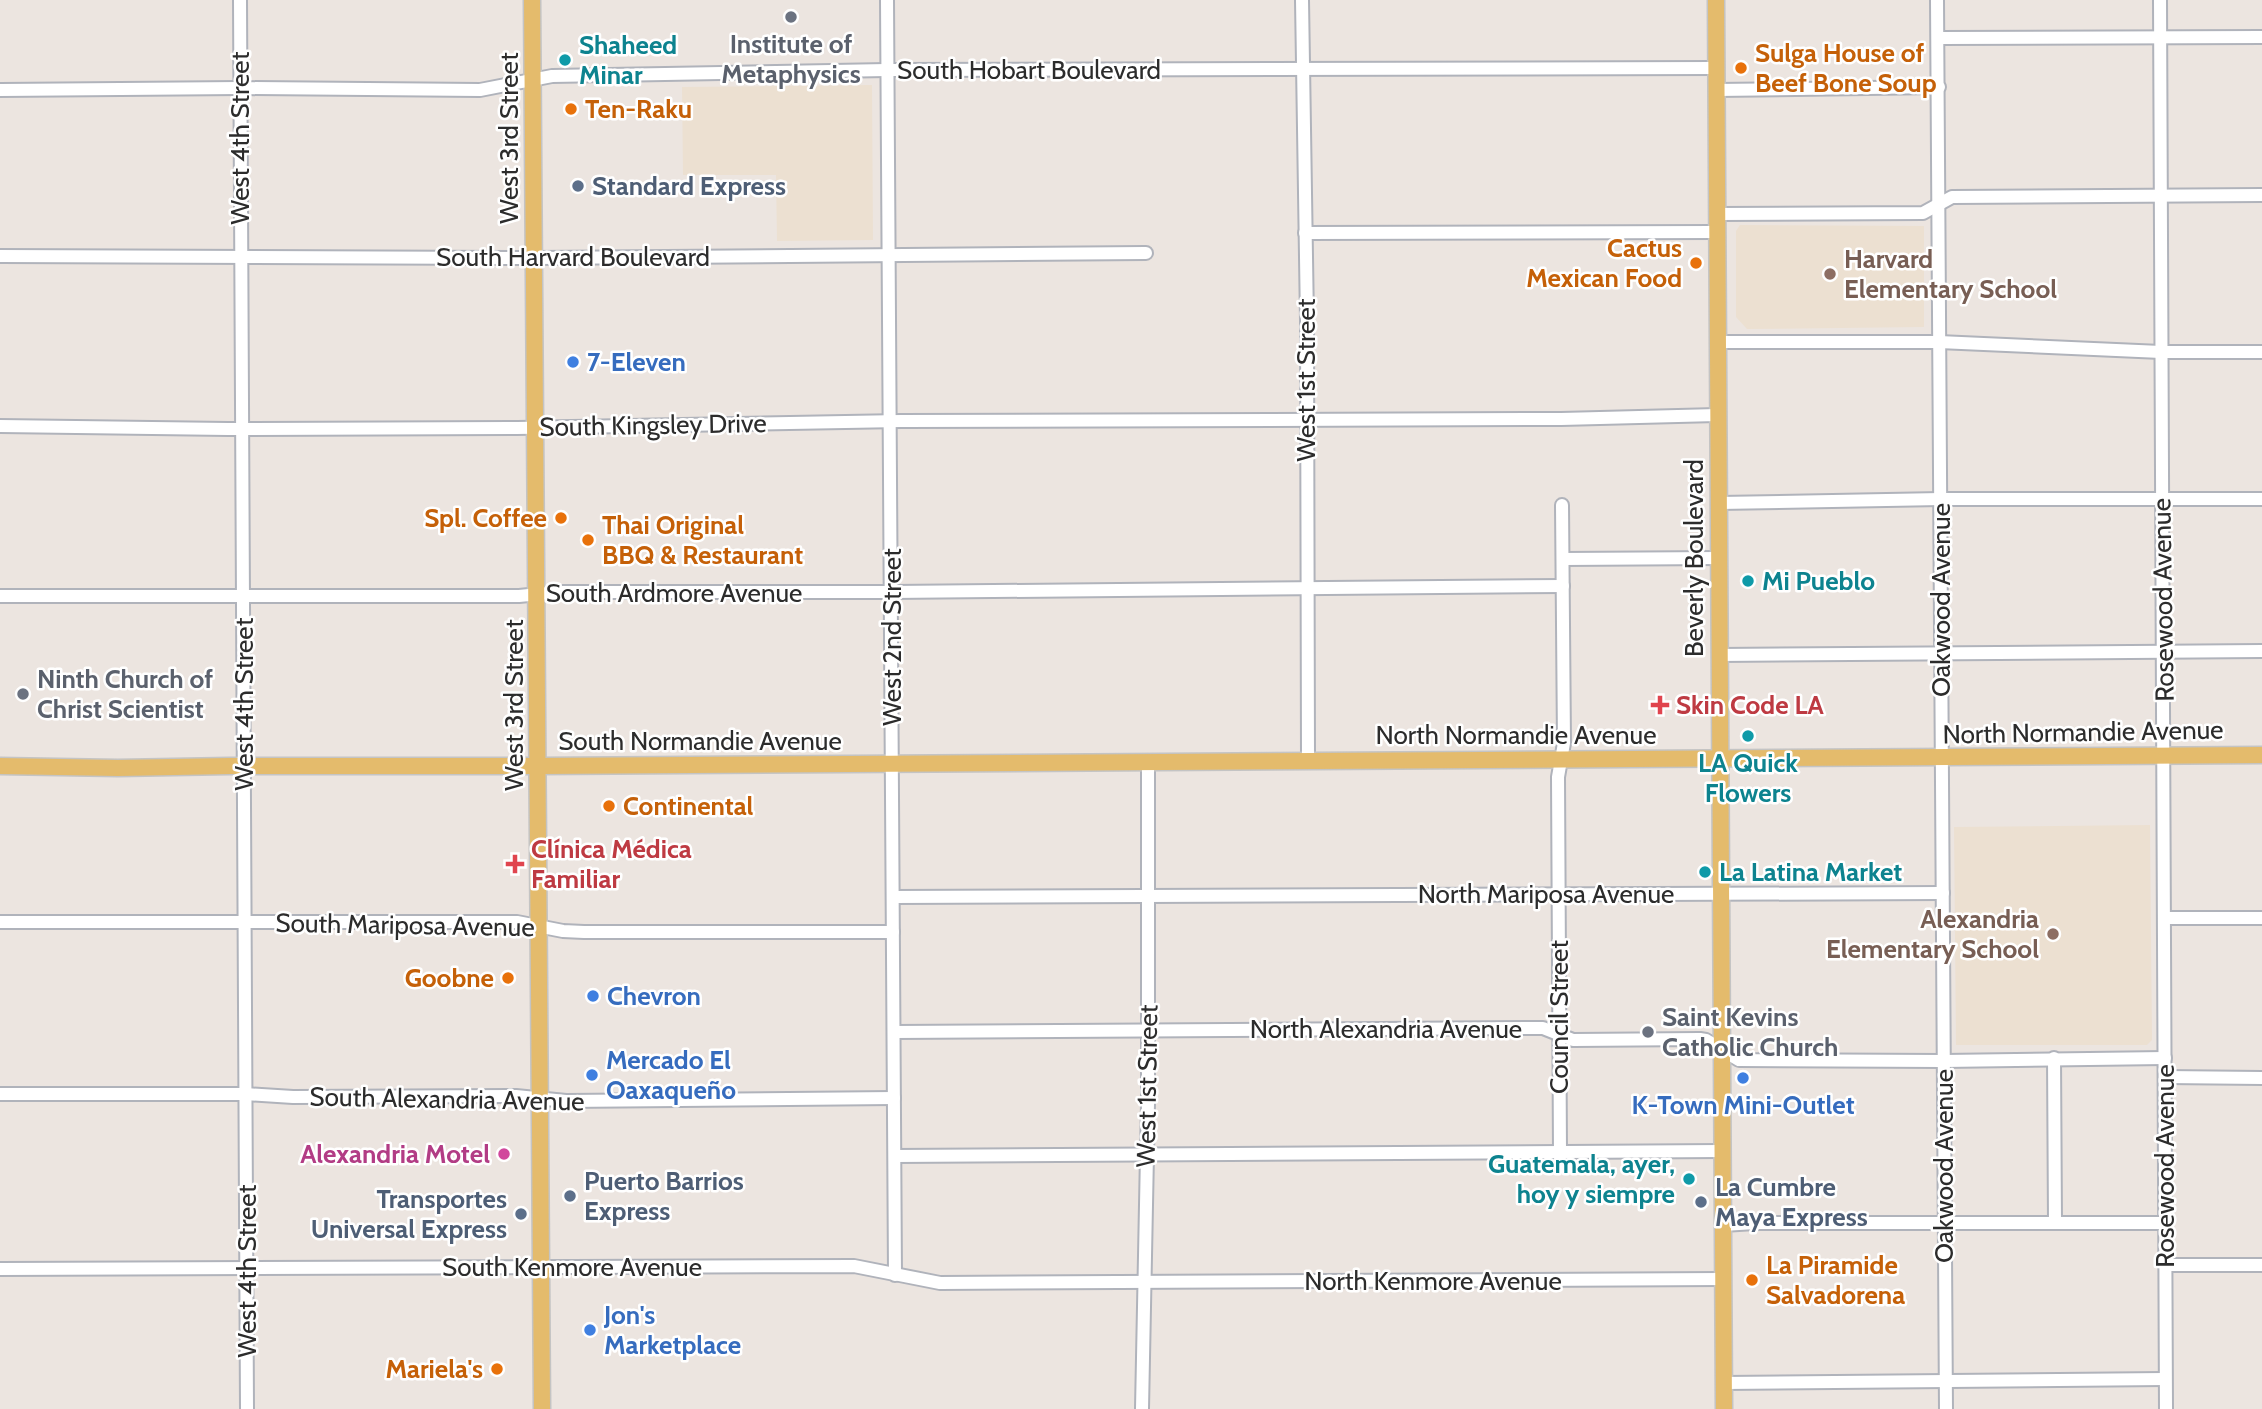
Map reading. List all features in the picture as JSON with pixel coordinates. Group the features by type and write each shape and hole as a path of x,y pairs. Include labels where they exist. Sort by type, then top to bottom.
{"main road":[{"name":"West 3rd Street","path":"533,0 542,1409"},
{"name":"Beverly Boulevard","path":"1716,0 1724,1409"},
{"name":"North Normandie Avenue","path":"1148,762 2262,755"},
{"name":"South Normandie Avenue","path":"0,766 118,768 1148,762"}],"street":[{"name":"West 4th Street","path":"240,0 247,1409"},
{"name":"West 2nd Street","path":"887,0 895,1275"},
{"name":"West 1st Street","path":"1302,0 1308,761"},
{"name":"Oakwood Avenue","path":"1937,0 1945,1409"},
{"name":"Rosewood Avenue","path":"2160,0 2166,1409"},
{"path":"1939,38 2262,37"},
{"name":"South Hobart Boulevard","path":"0,90 480,90 552,75 887,70 1716,68"},
{"path":"1716,90 1938,87"},
{"path":"1717,215 1923,213 1952,197 2262,195"},
{"path":"1305,233 1716,232"},
{"name":"South Harvard Boulevard","path":"0,256 535,258 1146,253"},
{"path":"1718,342 1939,342 2161,352 2262,352"},
{"name":"South Kingsley Drive","path":"0,426 243,429 889,421 1561,419 1717,415"},
{"path":"1719,503 1941,499 2262,499"},
{"name":"Council Street","path":"1560,1152 1558,777 1564,743 1562,505"},
{"path":"1563,559 1719,558"},
{"name":"South Ardmore Avenue","path":"0,596 1563,586"},
{"path":"1719,655 2262,651"},
{"name":"West 1st Street","path":"1142,1409 1149,1030 1148,762"},
{"name":"North Mariposa Avenue","path":"1148,897 1721,892 1943,893"},
{"path":"893,897 1148,897"},
{"path":"2165,918 2262,918"},
{"name":"South Mariposa Avenue","path":"0,922 517,922 584,932 893,932"},
{"name":"North Alexandria Avenue","path":"894,1032 1543,1028 1573,1040 1700,1039 1738,1060 2165,1058"},
{"path":"2054,1058 2055,1223"},
{"path":"2165,1077 2262,1078"},
{"name":"South Alexandria Avenue","path":"0,1094 516,1096 566,1101 894,1098"},
{"path":"895,1156 1722,1152"},
{"path":"1723,1225 2165,1223"},
{"path":"2165,1265 2262,1265"},
{"name":"South Kenmore Avenue","path":"0,1269 855,1266 940,1283 1143,1282"},
{"name":"North Kenmore Avenue","path":"1143,1282 1723,1279"},
{"path":"1724,1383 2165,1379"}],"shaded area":[{"path":"872,85 873,240 777,241 776,175 683,175 682,87"},
{"name":"Harvard Elementary School","path":"1740,225 1924,226 1924,327 1747,329 1736,317 1736,231"},
{"name":"Alexandria Elementary School","path":"2150,825 2152,1040 2147,1045 1956,1045 1954,827"}],"place":[{"name":"Institute of Metaphysics","path":"791,17"},
{"name":"Shaheed Minar","path":"565,60"},
{"name":"Sulga House of Beef Bone Soup","path":"1741,68"},
{"name":"Ten-Raku","path":"571,109"},
{"name":"Standard Express","path":"578,186"},
{"name":"Cactus Mexican Food","path":"1696,263"},
{"name":"Harvard Elementary School","path":"1830,274"},
{"name":"7-Eleven","path":"573,362"},
{"name":"Spl. Coffee","path":"561,518"},
{"name":"Thai Original BBQ & Restaurant","path":"588,540"},
{"name":"Mi Pueblo","path":"1748,581"},
{"name":"Ninth Church of Christ Scientist","path":"23,694"},
{"name":"Skin Code LA","path":"1660,705"},
{"name":"LA Quick Flowers","path":"1748,736"},
{"name":"Continental","path":"609,806"},
{"name":"Clínica Médica Familiar","path":"515,864"},
{"name":"La Latina Market","path":"1705,872"},
{"name":"Alexandria Elementary School","path":"2053,934"},
{"name":"Goobne","path":"508,978"},
{"name":"Chevron","path":"593,996"},
{"name":"Saint Kevins Catholic Church","path":"1648,1032"},
{"name":"Mercado El Oaxaqueño","path":"592,1075"},
{"name":"K-Town Mini-Outlet","path":"1743,1078"},
{"name":"Alexandria Motel","path":"504,1154"},
{"name":"Guatemala, ayer, hoy y siempre","path":"1689,1179"},
{"name":"Puerto Barrios Express","path":"570,1196"},
{"name":"La Cumbre Maya Express","path":"1701,1202"},
{"name":"Transportes Universal Express","path":"521,1214"},
{"name":"La Piramide Salvadorena","path":"1752,1280"},
{"name":"Jon's Marketplace","path":"590,1330"},
{"name":"Mariela's","path":"497,1369"}]}
